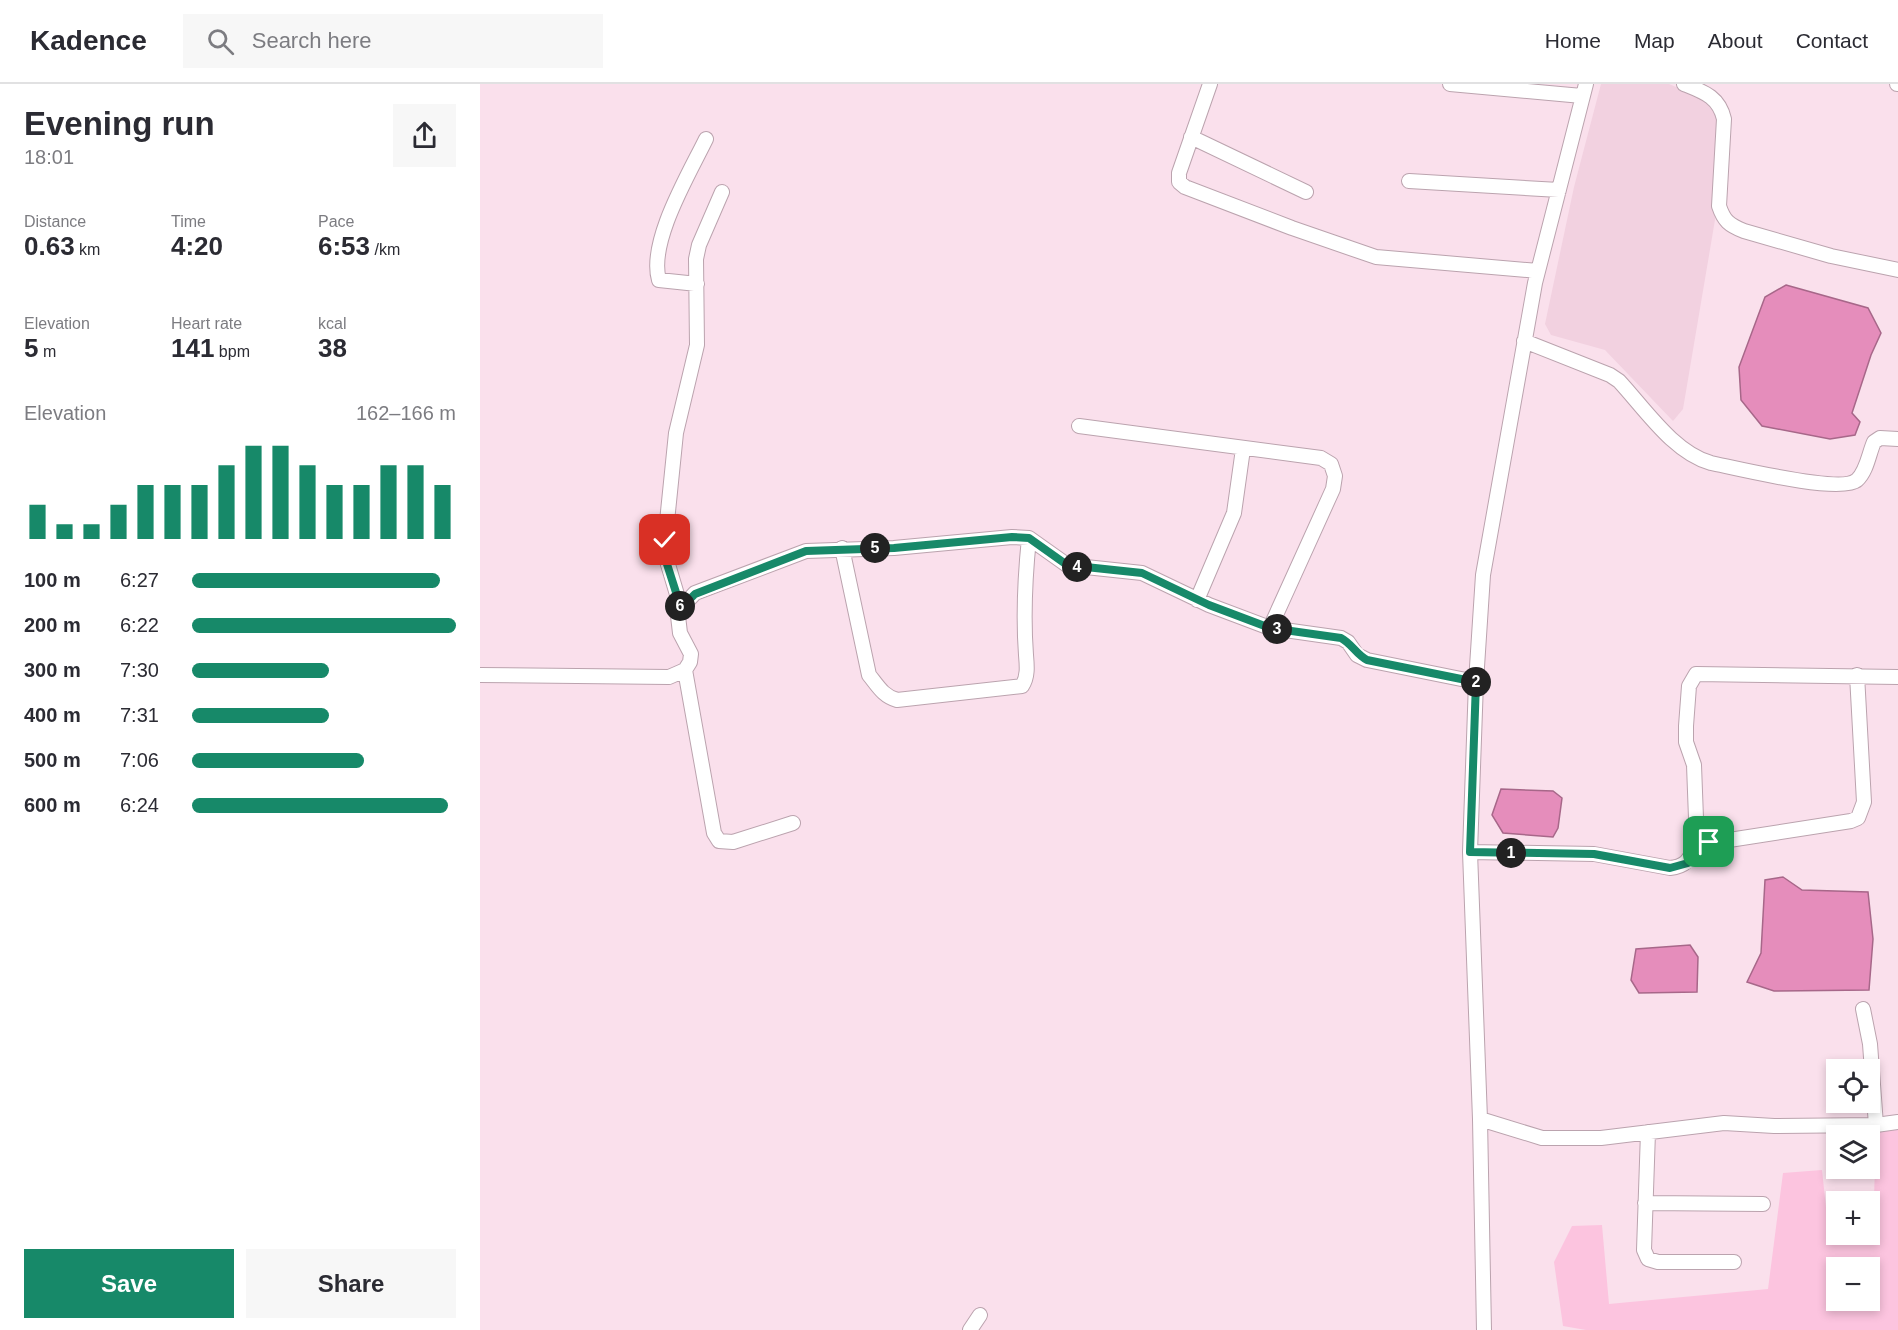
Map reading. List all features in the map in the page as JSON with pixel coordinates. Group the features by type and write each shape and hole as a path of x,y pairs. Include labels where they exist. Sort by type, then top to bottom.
{"street":[{"path":"1210,84 1179,173 1179,182 1185,186 1292,228 1376,257 1538,271"},
{"path":"1450,84 1584,90 1538,271 1484,575 1476,682 1470,852 1480,1119 1484,1330"},
{"path":"1684,84 1716,100 1722,109 1724,119 1719,206 1724,219 1731,226 1820,253 1898,270"},
{"path":"1191,137 1306,192"},
{"path":"697,284 664,282 659,280 656,272 665,224 706,139"},
{"path":"1409,181 1559,190"},
{"path":"681,608 664,552 676,433 697,345 696,259 699,245 722,192"},
{"path":"1524,341 1610,375 1619,381 1679,446 1698,460 1813,482 1848,485 1857,480 1863,472 1874,442 1880,438 1898,439"},
{"path":"1079,426 1321,458 1331,464 1335,476 1333,489 1270,628"},
{"path":"1197,600 1234,513 1243,449"},
{"path":"480,675 659,679 685,670 690,662 691,654 680,633 678,616 681,608 695,594 806,551 894,548 1012,537 1029,538 1067,565 1142,573 1197,600 1270,628 1341,638 1348,642 1357,655 1367,660 1476,682"},
{"path":"842,548 870,675 881,691 889,698 897,700 1022,686 1026,680 1027,668 1023,612 1029,538"},
{"path":"685,670 714,833 719,841 733,842 793,823"},
{"path":"1470,852 1594,854 1670,868 1688,863 1697,845 1694,765 1686,734 1689,686 1696,674 1898,676"},
{"path":"1697,845 1851,821 1858,818 1864,802 1857,675"},
{"path":"1863,1009 1870,1044 1876,1125 1898,1122"},
{"path":"1480,1119 1542,1138 1601,1138 1724,1123 1826,1125"},
{"path":"1648,1132 1644,1250 1648,1259 1658,1262 1734,1262"},
{"path":"1645,1203 1763,1204"},
{"path":"970,1330 980,1315"}],"shaded area":[{"path":"1601,84 1669,84 1714,103 1719,111 1716,214 1683,409 1673,421 1605,350 1551,335 1545,324 1574,187"},
{"path":"1786,285 1868,308 1881,333 1871,355 1852,413 1860,422 1855,435 1830,439 1762,426 1741,400 1739,367 1765,297"},
{"path":"1501,789 1553,791 1562,798 1558,828 1553,837 1503,833 1492,815"},
{"path":"1783,877 1802,890 1868,892 1873,939 1869,990 1774,991 1747,982 1761,953 1765,880"},
{"path":"1690,945 1698,957 1697,992 1639,993 1631,980 1636,949"},
{"path":"1898,1129 1898,1330 1586,1330 1563,1326 1554,1262 1572,1226 1602,1225 1609,1304 1768,1289 1783,1173 1822,1170 1826,1207 1826,1245 1880,1245 1880,1191 1874,1191 1875,1179 1880,1179 1880,1131"}],"route":[{"path":"665,540 666,561 681,608 695,594 806,551 894,548 1012,537 1029,538 1067,565 1142,573 1173,590 1270,628 1341,638 1348,642 1357,655 1376,663 1476,682 1470,852 1594,854 1670,868 1688,863 1697,845 1709,842"}]}
